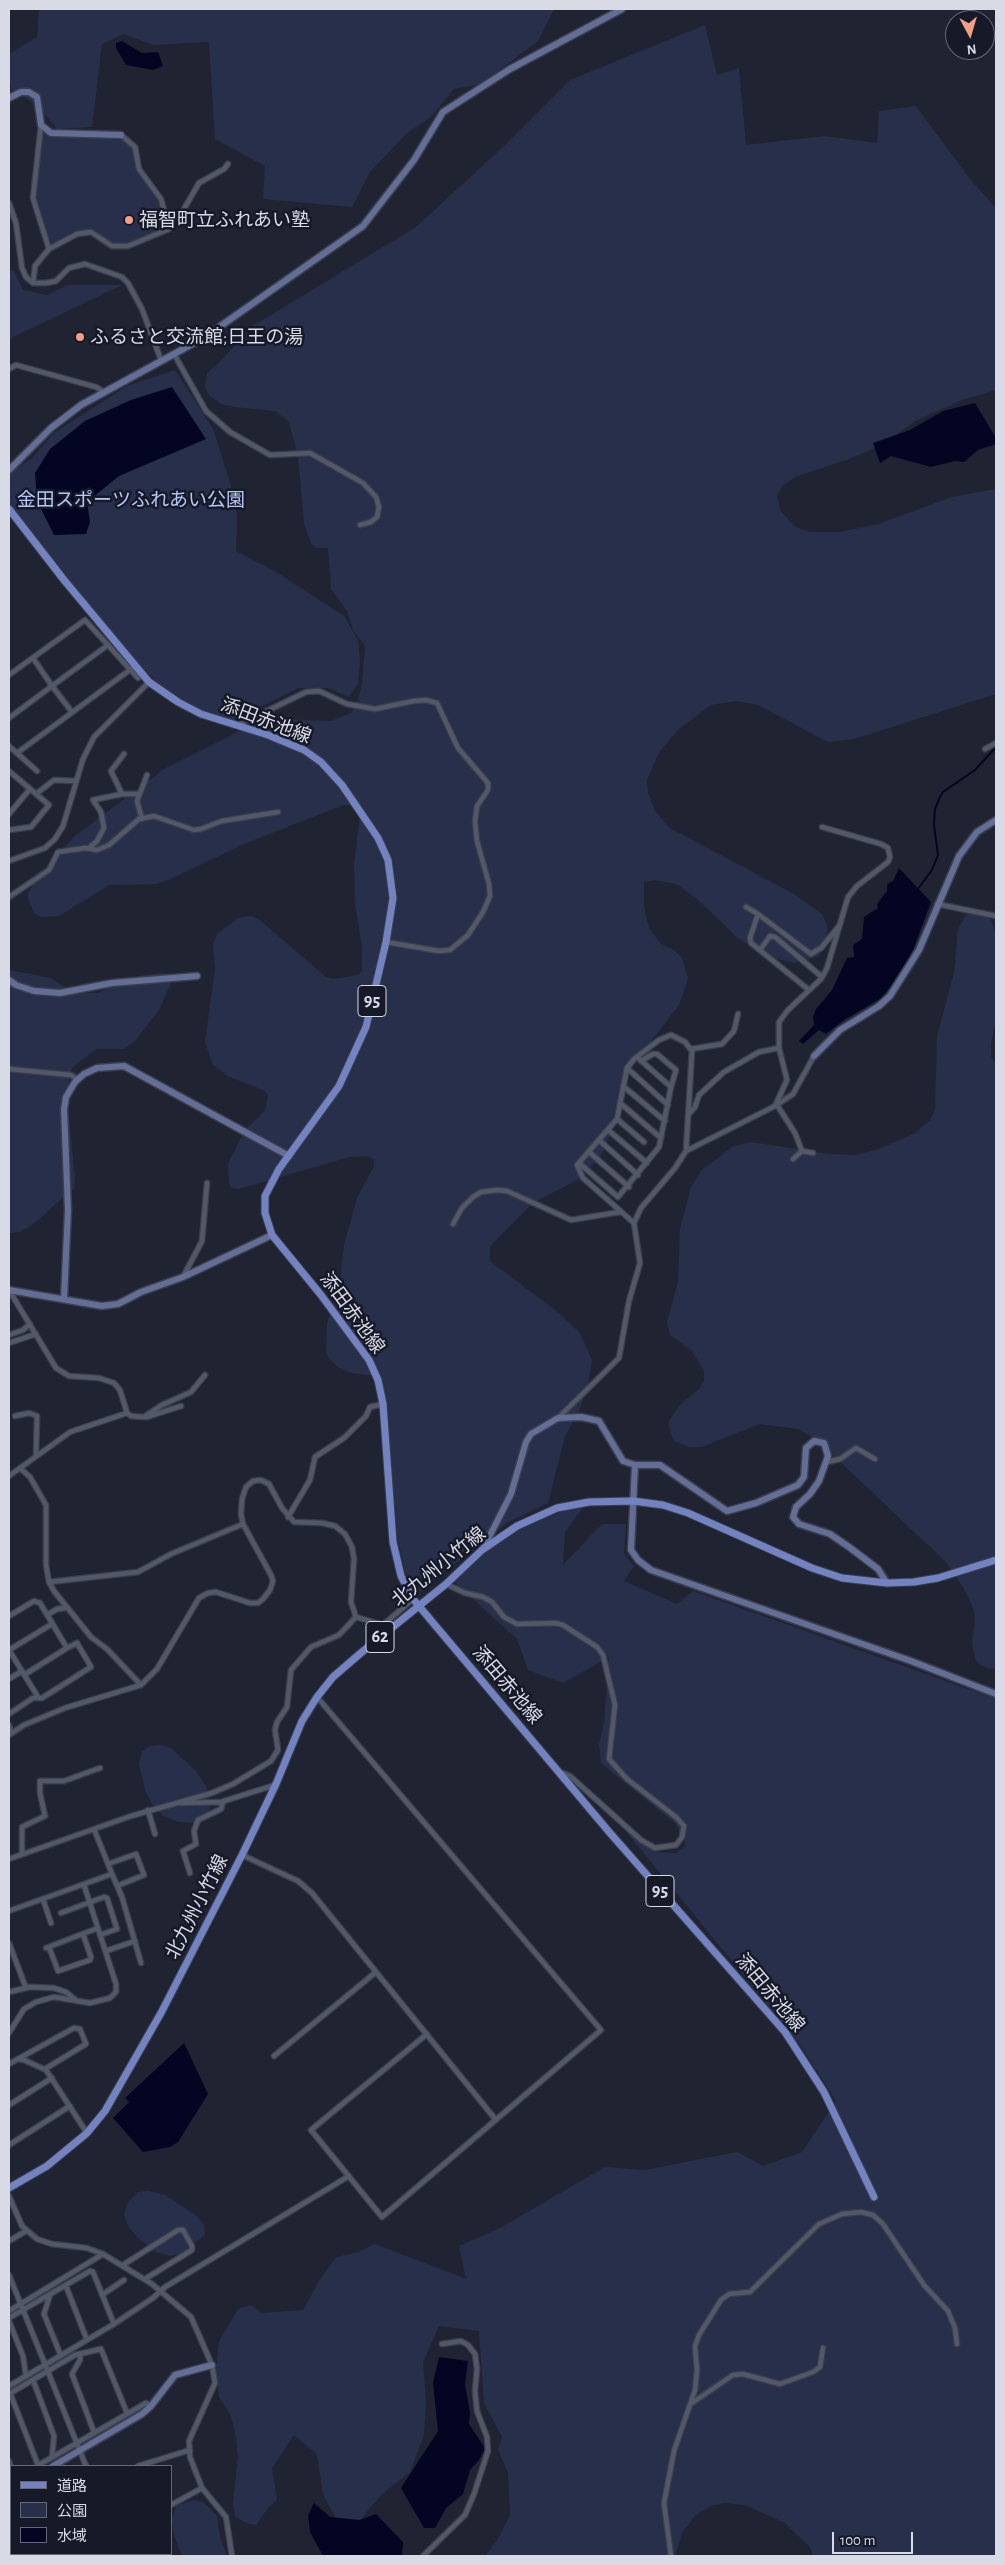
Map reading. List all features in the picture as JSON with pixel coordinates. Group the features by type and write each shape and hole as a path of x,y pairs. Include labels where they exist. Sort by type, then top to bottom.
{"main road":[{"name":"添田赤池線","path":"9,510 118,651 149,682 178,702 201,714 304,750 322,762 342,785 378,838 388,860 393,898 386,942 366,1027 339,1086 279,1168 265,1196 265,1213 272,1236 321,1295 369,1360 378,1380 383,1404 393,1542 401,1576 416,1602 616,1840 785,2032 824,2092 874,2196"},
{"name":"北九州小竹線","path":"9,2188 47,2166 87,2133 117,2093 161,2013 242,1855 276,1784 302,1721 317,1697 333,1677 416,1602 446,1584 482,1550 523,1523 557,1508 589,1502 633,1501 663,1505 688,1513 827,1573 842,1578 887,1583 914,1582 938,1578 996,1560"}],"street":[{"path":"9,470 65,416 104,392 205,337 363,226 414,160 443,112 510,69 622,9"},
{"path":"9,98 21,92 29,92 37,97 41,125 33,198 49,249"},
{"path":"41,125 51,132 121,135 135,148 139,169 161,199 169,228"},
{"path":"33,282 35,266 49,249 77,234 91,232 112,246 128,246 169,228 181,214 199,183 224,169 228,164"},
{"path":"9,203 16,223 22,268 26,277 33,282 56,281 69,268 84,264 122,277 128,283 142,309 161,360"},
{"path":"174,354 206,411 230,432 270,455 310,453 364,483 376,497 379,507 377,516 371,522 360,525"},
{"path":"9,369 16,366 96,387 104,392"},
{"path":"9,675 85,620 108,645 118,651 130,670 138,678"},
{"path":"9,718 108,645"},
{"path":"33,658 72,712"},
{"path":"17,753 130,670"},
{"path":"9,861 45,848 55,838 63,826 76,781 94,737 149,682"},
{"path":"237,726 306,692 319,691 347,704 375,709 414,701 426,700 437,703 458,748 488,783 488,790 477,806 475,821 477,841 489,884 490,896 483,912 468,935 450,950 439,951 386,942"},
{"path":"985,750 996,742"},
{"path":"9,746 37,771"},
{"path":"122,794 111,770 124,754"},
{"path":"9,779 11,773 49,805 31,827 9,830"},
{"path":"142,819 137,801 138,794 147,775"},
{"path":"36,794 54,780 76,781"},
{"path":"9,814 30,789"},
{"path":"88,848 97,841 104,828 100,812 93,800 122,794 138,794"},
{"path":"9,897 49,870 58,852 88,848 97,850 109,845 142,819 154,816 194,830 201,830 222,821 278,812"},
{"path":"686,1151 776,1105 792,1094 814,1056 840,1030 879,1006 890,996 919,950 937,904 966,845 977,832 996,820"},
{"path":"776,1105 787,1080 779,1048 779,1022 788,1010 822,977 827,968 848,897 857,886 888,862 890,853 882,844 822,827"},
{"path":"937,904 996,916"},
{"path":"746,907 811,954 821,948 840,925"},
{"path":"758,914 750,938 752,943 809,990"},
{"path":"760,950 770,936 775,937 822,977"},
{"path":"9,980 34,991 60,993 112,983 197,976"},
{"path":"691,1049 722,1044 734,1031 738,1014"},
{"path":"482,1550 511,1494 530,1434 539,1427 558,1418 619,1358 623,1345 629,1301 640,1264 634,1223 641,1208 675,1168 686,1151 692,1064 691,1049 685,1042 666,1036 637,1057 627,1068 617,1119 577,1165 583,1178 634,1223"},
{"path":"688,1115 695,1107 699,1094 724,1072 759,1052 779,1048"},
{"path":"579,1163 616,1196 621,1196 660,1147 676,1070 657,1054 652,1054 641,1061"},
{"path":"637,1057 672,1087"},
{"path":"64,1299 68,1210 64,1109 66,1097 77,1079 97,1068 124,1066 289,1156"},
{"path":"627,1068 668,1105"},
{"path":"9,1069 71,1075 77,1079"},
{"path":"623,1086 665,1121"},
{"path":"620,1103 661,1138"},
{"path":"776,1105 795,1133 802,1151"},
{"path":"617,1119 644,1142"},
{"path":"608,1130 647,1163"},
{"path":"598,1140 638,1175"},
{"path":"802,1151 813,1153"},
{"path":"793,1159 802,1151"},
{"path":"589,1152 629,1186"},
{"path":"183,1277 202,1241 208,1183"},
{"path":"453,1224 462,1208 473,1197 481,1192 497,1190 507,1192 571,1220 620,1212"},
{"path":"9,1290 102,1306 118,1304 141,1292 183,1277 272,1236"},
{"path":"9,1290 62,1373 69,1376 107,1379 114,1383 120,1390 127,1413 131,1416 144,1417 181,1406"},
{"path":"9,1335 23,1330 30,1324"},
{"path":"9,1343 36,1334"},
{"path":"144,1417 162,1405 191,1392 205,1375"},
{"path":"288,1517 310,1480 311,1465 315,1456 344,1438 366,1416 370,1407 383,1404"},
{"path":"15,1416 29,1413 37,1416 36,1455"},
{"path":"9,1476 70,1432 127,1413"},
{"path":"558,1418 581,1417 599,1421 623,1461 635,1465 660,1465 727,1511 756,1504 798,1486 804,1477 804,1452 814,1441 824,1443 827,1447 827,1462 810,1494 796,1507 794,1517 799,1524 830,1534 849,1547 878,1569 887,1583"},
{"path":"827,1462 840,1459 856,1448 875,1460"},
{"path":"635,1465 631,1550 638,1560 651,1570 911,1661 996,1694"},
{"path":"20,1468 30,1477 46,1505 46,1565 49,1582 65,1608 91,1637 107,1649 141,1684"},
{"path":"9,1725 10,1734 24,1725 65,1708 141,1684 157,1670 199,1598 216,1592 250,1603 258,1602 270,1590 273,1581 271,1575 243,1524 242,1499 246,1487 253,1481 261,1480 269,1484 288,1517 300,1523 322,1523 335,1526 345,1534 352,1547 354,1559 351,1602 356,1617"},
{"path":"49,1582 138,1572 179,1550 243,1524"},
{"path":"446,1584 465,1593 484,1597 492,1602 504,1616 517,1624 556,1623 563,1625 597,1648 603,1656 614,1705 609,1759 633,1785 676,1817 684,1826 682,1837 676,1845 655,1848 641,1840 570,1776 559,1771"},
{"path":"9,1616 34,1601 40,1603 67,1648"},
{"path":"356,1617 383,1625 416,1602"},
{"path":"47,1615 57,1609 65,1608"},
{"path":"9,1859 148,1810 177,1803 233,1784 276,1757 278,1743 275,1730 277,1722 288,1707 291,1670 312,1647 339,1635 356,1617"},
{"path":"38,1697 9,1650 52,1624"},
{"path":"9,1679 77,1643 91,1667 42,1698 38,1697 9,1714"},
{"path":"317,1697 601,2030 382,2216 311,2130 427,2034"},
{"path":"22,1854 22,1827 45,1816 40,1793 40,1781 64,1781 100,1768"},
{"path":"177,1803 223,1802 276,1784"},
{"path":"190,1873 183,1851 196,1844 194,1831 198,1820 221,1809 223,1802"},
{"path":"148,1810 155,1834"},
{"path":"94,1829 117,1886 141,1963"},
{"path":"108,1864 136,1854 144,1875 117,1886"},
{"path":"242,1855 298,1881 312,1893 496,2120"},
{"path":"9,1911 112,1874"},
{"path":"9,2033 24,2009 36,2002 54,1997 77,2001 99,2001 110,1998 116,1992 116,1984 84,1885"},
{"path":"62,1914 107,1898 117,1930 100,1935"},
{"path":"43,1899 51,1923"},
{"path":"83,1934 91,1957 90,1960 58,1971 48,1948 83,1934 98,1928"},
{"path":"106,1951 135,1941"},
{"path":"9,1943 26,1988"},
{"path":"274,2056 376,1972"},
{"path":"9,1992 26,1988 54,1988 66,1992 77,2001"},
{"path":"9,2064 74,2028 80,2029 86,2044 45,2069"},
{"path":"18,2059 45,2069 87,2133"},
{"path":"9,2105 52,2078"},
{"path":"9,2145 70,2106"},
{"path":"37,2465 10,2393 33,2380 61,2356 114,2324 160,2292 349,2176"},
{"path":"9,2196 26,2231 37,2239 52,2244 87,2248 103,2254 145,2279 191,2317 212,2365 215,2384 189,2441 190,2450 202,2488 226,2517 232,2556"},
{"path":"671,2556 664,2503 674,2451 692,2403 697,2370 695,2346 707,2321 722,2300 729,2294 750,2292 819,2224 842,2214 860,2212 873,2215 883,2224 924,2285 948,2311 955,2328 958,2344"},
{"path":"123,2265 178,2230 183,2230 192,2246 192,2250 145,2279"},
{"path":"9,2241 26,2231"},
{"path":"26,2376 24,2356 9,2319 22,2307 103,2254"},
{"path":"9,2311 50,2295 90,2271 93,2272 114,2324"},
{"path":"9,2275 86,2465"},
{"path":"102,2295 124,2280"},
{"path":"66,2286 87,2340"},
{"path":"50,2295 44,2314 61,2356"},
{"path":"423,2556 465,2514 474,2494 488,2450 487,2437 477,2411 475,2391 476,2354 468,2345 461,2342 442,2344"},
{"path":"692,2403 733,2375 743,2374 780,2384 813,2372 820,2367 823,2348"},
{"path":"9,2386 26,2376 80,2354 101,2350 127,2413"},
{"path":"80,2354 80,2360 72,2374 94,2432"},
{"path":"39,2465 151,2406 175,2375 212,2365"},
{"path":"33,2380 54,2436 52,2458"},
{"path":"54,2465 94,2432 146,2403 151,2406"},
{"path":"141,2465 190,2450"},
{"path":"172,2504 202,2488"}],"green space":[{"path":"39,9 554,9 538,41 481,84 454,89 431,117 407,133 369,173 352,207 263,199 265,166 215,139 209,42 153,45 124,34 102,44 92,127 57,129 36,104 11,89 9,54 37,37"},
{"path":"705,25 717,75 739,68 746,145 825,136 877,143 879,111 916,106 970,179 996,208 996,390 962,400 915,421 884,444 849,459 795,477 782,486 777,497 780,510 795,527 810,532 840,532 878,524 952,497 996,489 996,694 854,739 828,742 758,705 736,701 711,705 679,729 659,752 647,780 648,793 655,811 670,828 792,893 822,914 827,925 828,939 819,956 794,963 765,956 738,938 696,898 676,884 654,880 644,882 644,907 649,928 661,944 675,951 682,958 688,978 679,1005 629,1070 616,1107 609,1137 600,1157 577,1180 533,1203 490,1246 490,1261 559,1313 580,1333 592,1360 588,1384 579,1411 565,1436 548,1503 508,1522 419,1592 405,1572 398,1540 385,1391 378,1376 351,1373 338,1367 329,1359 326,1351 327,1323 340,1282 344,1245 357,1198 374,1166 374,1160 368,1156 349,1157 239,1189 232,1188 229,1184 228,1163 246,1129 265,1111 268,1095 263,1090 228,1076 213,1065 205,1042 215,969 213,945 217,934 238,918 252,916 262,922 326,977 334,979 358,975 362,971 362,947 355,903 354,865 360,815 354,805 343,805 244,844 166,881 156,884 109,885 59,916 40,917 34,913 28,899 28,893 41,873 75,836 164,769 252,725 280,719 331,721 351,713 358,701 362,683 365,646 353,630 347,611 331,589 328,548 317,548 311,544 304,523 298,457 289,422 275,411 221,404 209,395 205,388 207,373 218,364 253,326 416,227 504,146 570,80"},
{"path":"41,129 51,133 121,135 135,147 139,169 161,199 169,229 128,246 112,246 91,232 77,234 52,245 39,212 35,191"},
{"path":"9,270 14,271 23,290 47,295 68,285 122,285 9,339"},
{"name":"金田スポーツふれあい公園","path":"175,370 213,429 230,482 237,515 236,551 273,570 344,616 358,640 360,661 358,684 349,697 328,688 299,688 231,721 189,705 159,684 143,668 43,551 9,505 9,474 32,458 54,433 127,386"},
{"path":"985,909 989,914 996,934 996,1017 991,1044 991,1056 996,1066 996,1668 990,1669 980,1665 975,1659 972,1643 975,1619 974,1610 963,1587 945,1561 816,1439 798,1429 760,1424 701,1447 689,1447 674,1441 669,1421 679,1406 699,1389 704,1380 704,1371 692,1351 670,1335 667,1322 678,1282 680,1229 691,1187 702,1170 734,1146 751,1142 829,1154 855,1155 876,1150 914,1134 930,1120 935,1110 937,1036 954,973 958,929 970,911"},
{"path":"9,970 50,978 74,993 97,993 139,976 161,973 171,976 172,981 159,1010 135,1041 123,1049 96,1049 72,1068 68,1087 68,1106 75,1179 74,1188 31,1226 19,1232 9,1233"},
{"path":"583,1507 565,1532 563,1565 602,1524 626,1524 624,1554 634,1566 624,1581 677,1604 693,1591 996,1699 996,2556 814,2556 809,2546 785,2523 745,2505 725,2503 711,2506 695,2516 682,2533 675,2556 485,2556 498,2539 510,2515 508,2473 498,2449 502,2437 484,2403 479,2331 439,2326 423,2362 426,2402 424,2435 410,2472 382,2494 360,2520 342,2530 323,2494 317,2454 294,2435 272,2468 277,2500 268,2508 256,2525 246,2523 235,2516 233,2503 238,2457 236,2437 231,2416 219,2397 216,2373 219,2341 239,2308 252,2305 261,2313 303,2310 319,2281 336,2257 358,2252 375,2244 466,2279 459,2246 500,2228 605,2167 645,2170 737,2152 763,2166 802,2152 836,2101 798,2042 625,1830 658,1852 676,1853 686,1845 676,1824 601,1763 599,1745 604,1723 609,1657 563,1683 528,1670 517,1639 453,1581 485,1553 523,1527 563,1511"},
{"path":"162,1745 172,1749 196,1771 206,1786 210,1802 210,1814 206,1820 193,1823 178,1822 162,1815 152,1804 145,1790 139,1764 142,1752 149,1746"},
{"path":"148,2191 165,2195 197,2216 204,2225 205,2235 180,2254 170,2256 156,2252 138,2238 128,2226 124,2215 128,2202 138,2192"},
{"path":"194,2500 203,2502 217,2516 220,2537 227,2556 182,2556 174,2535 172,2519 176,2506"}],"water":[{"path":"122,41 142,53 158,52 163,66 153,70 126,65 116,48 116,43"},
{"path":"172,387 206,439 119,476 87,502 90,522 86,534 54,535 37,501 35,473 50,449 85,421 131,400"},
{"path":"975,403 996,438 996,444 978,450 964,462 955,461 931,467 891,456 880,463 873,443 910,430 943,411"},
{"path":"899,868 931,902 913,950 896,981 880,999 844,1020 826,1034 819,1030 803,1044 799,1041 814,1025 813,1017 816,1009 832,990 847,958 854,957 853,945 862,939 864,917 878,908 877,904 887,891 887,884 893,881"},
{"path":"184,2043 208,2094 178,2142 170,2147 143,2152 113,2118 129,2102 125,2098"},
{"path":"439,2357 468,2361 465,2385 470,2412 469,2424 485,2448 479,2460 470,2470 463,2494 446,2508 435,2528 424,2528 401,2488 438,2431 433,2383"},
{"path":"314,2503 330,2517 360,2520 376,2514 403,2542 402,2556 323,2556 310,2532 308,2515"}],"waterway":[{"path":"917,890 932,870 938,855 934,825 935,809 940,797 943,792 975,770 996,747"}],"place":[{"name":"福智町立ふれあい塾","path":"129,220"},
{"name":"ふるさと交流館;日王の湯","path":"80,337"}]}
